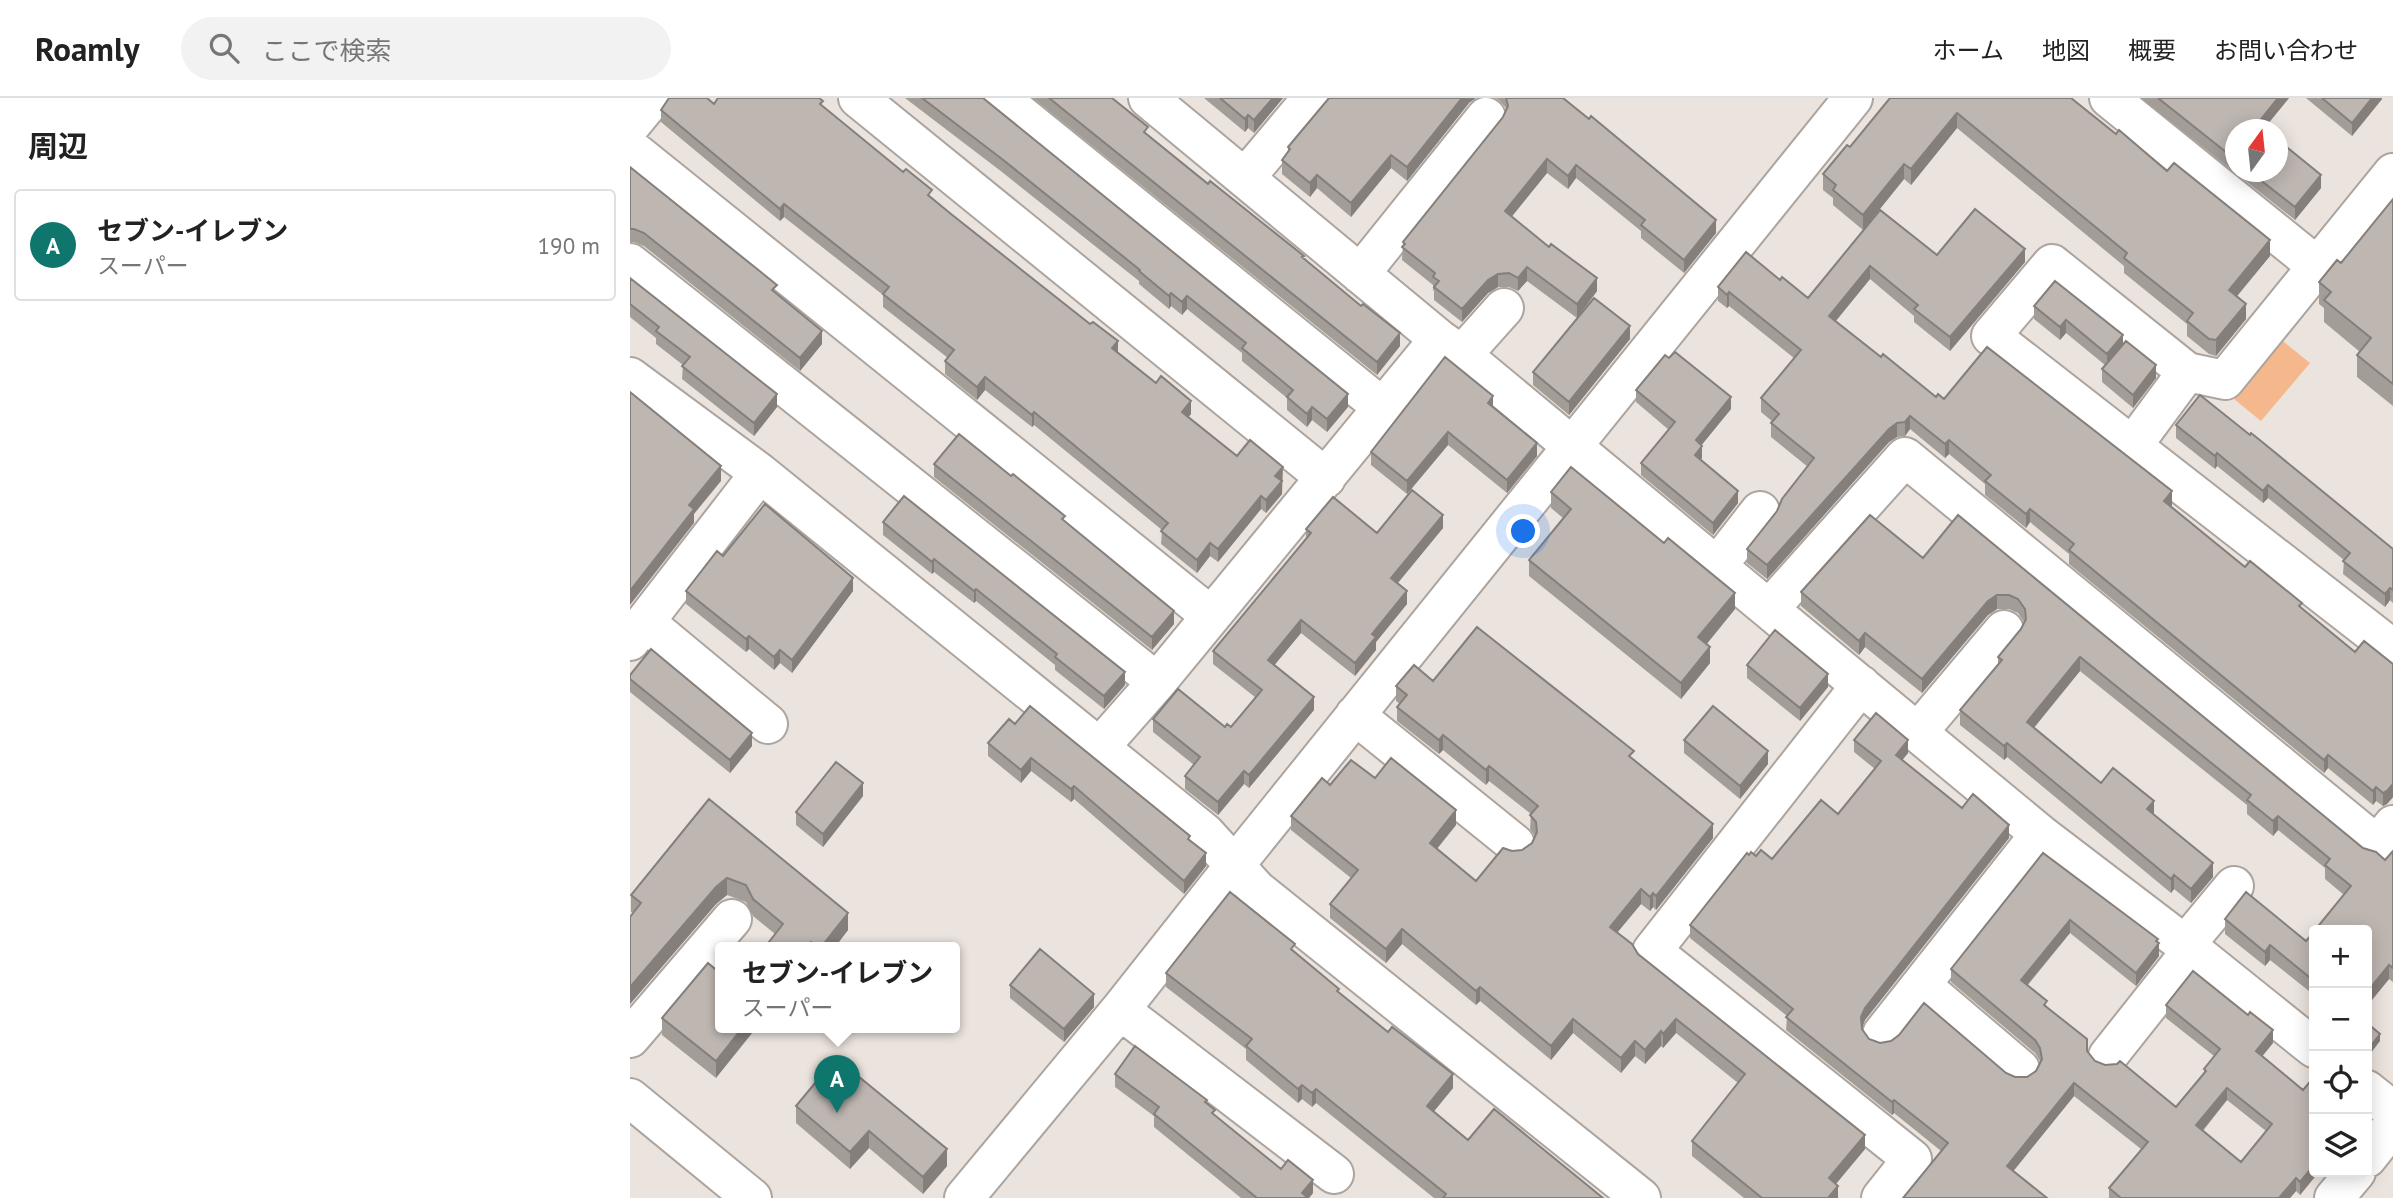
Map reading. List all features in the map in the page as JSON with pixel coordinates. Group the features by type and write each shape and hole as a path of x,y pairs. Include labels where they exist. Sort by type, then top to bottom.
{"street":[{"path":"630,126 653,98"},
{"path":"858,98 1326,478"},
{"path":"1000,98 1382,407"},
{"path":"1148,98 2040,834 2189,947 2309,1044"},
{"path":"1245,178 1312,98"},
{"path":"964,1198 1120,1010 1853,98"},
{"path":"2109,98 2318,266"},
{"path":"1360,274 1486,117"},
{"path":"630,148 1211,616"},
{"path":"2393,173 2225,380 2187,372 2052,264 1991,336 2393,649"},
{"path":"630,262 1157,682"},
{"path":"1099,748 1157,682 1382,407 1451,347 1504,308"},
{"path":"2133,445 2187,372"},
{"path":"630,377 760,473 1205,833 1257,890 1602,1186 1641,1198"},
{"path":"1769,609 1905,457 2376,845 2393,825"},
{"path":"760,473 638,632 768,724"},
{"path":"1717,566 1760,511"},
{"path":"1918,732 2004,630"},
{"path":"1861,685 1652,951 1912,1159 1881,1198"},
{"path":"1355,715 1515,844"},
{"path":"1882,1034 2040,834"},
{"path":"2108,1056 2234,886"},
{"path":"630,1038 733,919"},
{"path":"1921,985 2020,1069"},
{"path":"1120,1010 1334,1174"},
{"path":"2372,1094 2393,1111"},
{"path":"630,1098 752,1198"},
{"path":"2372,1152 2393,1125"},
{"path":"2334,1198 2352,1177"}],"shaded area":[{"path":"2274,334 2310,363 2261,421 2234,399 2231,387"}],"building":[{"path":"669,98 707,98 714,104 718,98 819,98 823,101 820,104 903,172 906,169 932,190 928,195 951,214 1090,324 1093,322 1118,341 1112,348 1156,383 1161,376 1191,401 1182,412 1237,456 1250,440 1283,467 1275,476 1282,481 1266,500 1261,496 1218,549 1210,543 1197,560 1161,531 1168,523 1034,412 1032,415 985,377 977,387 945,361 954,350 883,294 889,287 784,204 780,209 661,110"},
{"path":"922,98 983,98 1348,394 1327,419 1312,407 1307,414 1287,397 1293,390 1242,348 1246,343 1187,296 1182,302 1171,293 1169,296 1002,159"},
{"path":"1049,98 1112,98 1148,127 1144,132 1304,256 1302,257 1361,306 1363,304 1400,333 1377,362"},
{"path":"1220,98 1273,98 1254,120 1248,115 1245,119"},
{"path":"1329,98 1462,98 1407,167 1391,155 1351,203 1317,175 1310,183 1282,160 1290,149 1288,147"},
{"path":"1506,98 1563,98 1589,119 1591,116 1716,220 1684,260 1641,225 1645,220 1576,165 1568,176 1547,159 1505,211 1549,247 1551,244 1597,278 1577,304 1527,267 1518,278 1509,273 1498,274 1488,280 1462,309 1434,287 1439,281 1433,277 1435,273 1402,247 1405,244 1403,242 1503,117 1508,106"},
{"path":"1890,98 2071,98 2116,134 2119,130 2167,171 2174,163 2270,240 2229,290 2246,304 2216,340 2209,339 2187,321 2193,313 2124,258 2127,253 1957,113 1911,169 1904,164 1863,215 1833,190 1836,185 1823,174 1847,145 1850,147"},
{"path":"2158,98 2278,98 2261,119 2225,119 2225,151"},
{"path":"2322,98 2372,98 2352,123"},
{"path":"2288,148 2321,175 2295,207 2263,182 2288,182"},
{"path":"630,167 777,285 772,290 822,331 800,358 644,233 630,229"},
{"path":"2393,199 2393,384 2357,355 2371,338 2324,300 2331,292 2319,282 2337,260 2341,263"},
{"path":"1975,209 2025,249 1950,337 1914,309 1918,305 1870,266 1829,316 1881,357 1883,354 1936,397 1938,394 1944,399 1987,347 2172,491 2164,501 2245,567 2250,561 2302,603 2299,606 2355,652 2364,641 2393,664 2393,784 2387,791 2383,793 2376,787 2373,791 2328,755 2324,760 2069,550 2074,544 2030,509 2026,514 1985,481 1991,475 1949,440 1945,444 1910,416 1905,422 1897,423 1889,429 1767,565 1747,549 1814,458 1771,423 1779,414 1761,398 1801,350 1729,292 1727,295 1718,287 1746,252 1780,280 1782,277 1808,298 1880,210 1937,255"},
{"path":"630,278 777,394 754,423 682,366 690,357 656,331 659,327 630,304"},
{"path":"2055,281 2123,335 2107,354 2066,320 2060,327 2034,306"},
{"path":"1594,298 1630,326 1569,402 1533,372"},
{"path":"2126,341 2156,365 2133,395 2102,369"},
{"path":"1675,352 1731,397 1696,440 1702,446 1695,455 1738,491 1713,523 1641,463 1675,422 1636,390 1665,355 1669,358"},
{"path":"1445,357 1493,396 1488,403 1537,443 1507,480 1448,432 1407,481 1371,452"},
{"path":"630,392 721,466 689,505 694,509 630,591"},
{"path":"2200,395 2250,435 2251,433 2393,549 2393,590 2390,588 2385,594 2343,561 2350,553 2268,485 2263,491 2217,453 2215,456 2176,425"},
{"path":"959,434 1065,516 1062,519 1174,611 1152,637 934,464"},
{"path":"1571,467 1664,543 1668,538 1735,593 1698,637 1710,647 1681,683 1529,560 1571,509 1551,492"},
{"path":"1412,490 1443,515 1391,578 1407,591 1372,634 1376,637 1355,663 1301,620 1268,660 1314,697 1249,775 1244,771 1218,802 1185,776 1200,757 1153,719 1178,689 1225,727 1227,724 1231,727 1262,690 1213,651 1311,533 1306,529 1333,497 1377,533"},
{"path":"904,496 1125,672 1104,696 976,589 974,591 934,559 932,562 883,522"},
{"path":"765,504 853,578 792,660 780,650 774,657 749,636 746,639 686,591 717,551 723,556"},
{"path":"1870,515 1923,558 1958,515 2363,848 2376,852 2385,860 2393,851 2393,968 2389,965 2372,986 2372,925 2319,925 2351,886 2325,865 2330,859 2278,816 2273,821 2247,800 2251,795 2080,657 2027,722 2101,783 2113,768 2154,801 2147,809 2213,863 2191,889 2174,875 2171,879 2007,743 2004,746 1960,710 2002,660 1998,657 2021,629 2026,619 2025,609 2018,599 2009,595 1997,595 1988,601 1922,679 1865,633 1859,641 1801,592"},
{"path":"1477,627 1634,751 1629,756 1713,824 1656,896 1653,893 1650,897 1641,889 1610,927 1632,944 1638,954 1865,1135 1829,1178 1838,1186 1828,1198 1762,1198 1692,1141 1745,1074 1676,1019 1663,1034 1661,1031 1645,1050 1635,1041 1621,1058 1573,1019 1551,1046 1480,987 1476,991 1402,929 1386,949 1330,904 1358,870 1291,816 1322,778 1330,785 1351,760 1375,778 1391,758 1456,810 1430,843 1476,881 1503,848 1522,850 1532,843 1537,832 1536,822 1530,815 1538,806 1489,766 1486,770 1443,735 1439,740 1397,707 1407,695 1396,686 1414,665 1433,681"},
{"path":"1775,630 1828,674 1800,708 1747,665"},
{"path":"651,649 752,733 730,760 630,679 630,675"},
{"path":"1030,706 1190,836 1188,839 1206,853 1184,881 1074,786 1071,789 1031,758 1021,770 988,743 1009,719 1015,724"},
{"path":"1713,706 1768,751 1740,786 1684,740"},
{"path":"1876,713 1908,740 1896,755 1962,808 1973,794 2009,825 1865,1008 1861,1017 1862,1029 1869,1039 1880,1043 1891,1041 1899,1035 1924,1003 2006,1073 2015,1077 2027,1077 2036,1071 2042,1059 2035,1040 1951,969 2043,853 2158,939 2156,941 2159,943 2136,973 2070,920 2021,980 2047,1001 2044,1005 2087,1039 2087,1051 2095,1061 2105,1065 2117,1064 2120,1061 2176,1107 2206,1071 2204,1069 2220,1049 2166,1005 2193,971 2248,1015 2250,1012 2273,1030 2256,1051 2303,1090 2309,1083 2309,1171 2300,1182 2296,1178 2279,1198 2121,1198 2109,1188 2148,1142 2074,1083 2007,1166 2047,1198 1903,1198 1948,1143 1786,1017 1793,1009 1690,925 1747,853 1749,855 1751,852 1756,856 1761,850 1772,859 1821,800 1838,814 1881,761 1854,740","holes":["2227,1088 2272,1124 2241,1162 2196,1125"]},
{"path":"836,762 863,783 823,834 796,812"},
{"path":"709,799 848,913 825,942 769,942 783,924 753,899 746,885 727,878 716,887 630,987 630,917 641,903 631,895"},
{"path":"1230,892 1295,944 1291,949 1339,989 1337,991 1388,1032 1392,1027 1453,1074 1427,1106 1468,1140 1494,1109 1603,1198 1443,1198 1446,1194 1316,1089 1312,1093 1302,1085 1298,1089 1246,1046 1252,1039 1166,973"},
{"path":"2246,892 2306,941 2309,938 2309,977 2270,945 2265,952 2225,919"},
{"path":"1040,949 1094,994 1064,1029 1010,985"},
{"path":"708,963 715,969 715,1033 738,1033 716,1061 662,1018"},
{"path":"2372,1027 2380,1034 2372,1044"},
{"path":"1135,1046 1207,1100 1205,1102 1215,1110 1212,1113 1281,1169 1288,1160 1313,1180 1302,1193 1308,1198 1257,1198 1154,1114 1159,1107 1115,1074"},
{"path":"836,1058 947,1149 923,1177 869,1131 850,1152 796,1106"}],"place":[{"name":"セブン-イレブン","path":"837,1113"}]}
